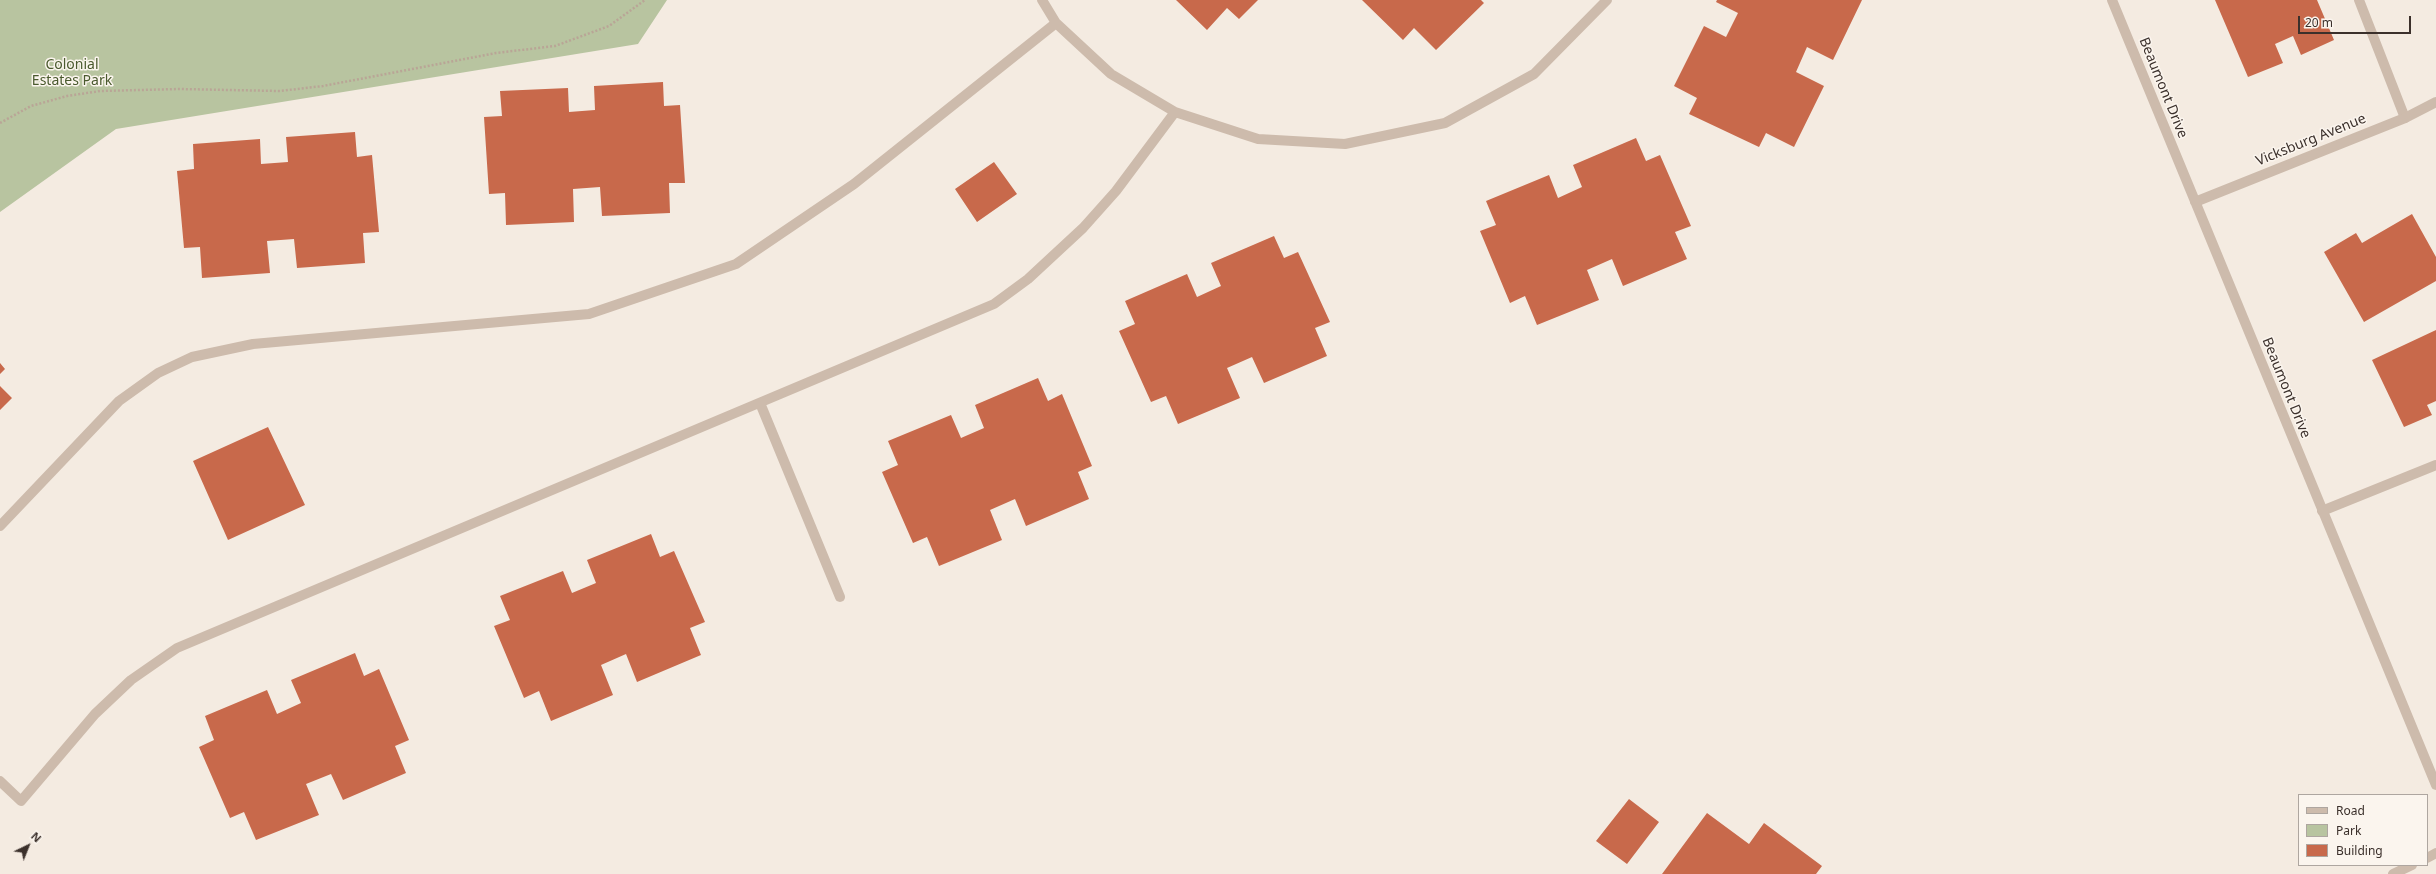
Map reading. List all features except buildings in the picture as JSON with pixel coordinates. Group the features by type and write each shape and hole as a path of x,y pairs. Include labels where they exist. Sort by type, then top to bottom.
{"street":[{"path":"1042,0 1056,23 1111,74 1175,112 1258,139 1345,144 1445,123 1534,74 1607,0"},
{"name":"Beaumont Drive","path":"2112,0 2436,785"},
{"path":"2359,0 2405,118"},
{"path":"0,526 119,401 158,373 192,357 253,344 590,314 736,264 854,184 1056,23"},
{"name":"Vicksburg Avenue","path":"2195,202 2405,118 2436,102"},
{"path":"0,781 21,801 95,714 131,680 177,648 760,404 994,304 1028,279 1083,228 1116,191 1175,112"},
{"path":"760,404 840,597"},
{"path":"2322,511 2436,465"},
{"path":"2392,874 2410,866"}],"path":[{"path":"0,123 31,106 67,96 100,91 179,89 280,91 323,86 496,53 555,46 609,26 645,0"}],"green space":[{"name":"Colonial Estates Park","path":"0,0 667,0 638,44 116,129 0,212"}]}
